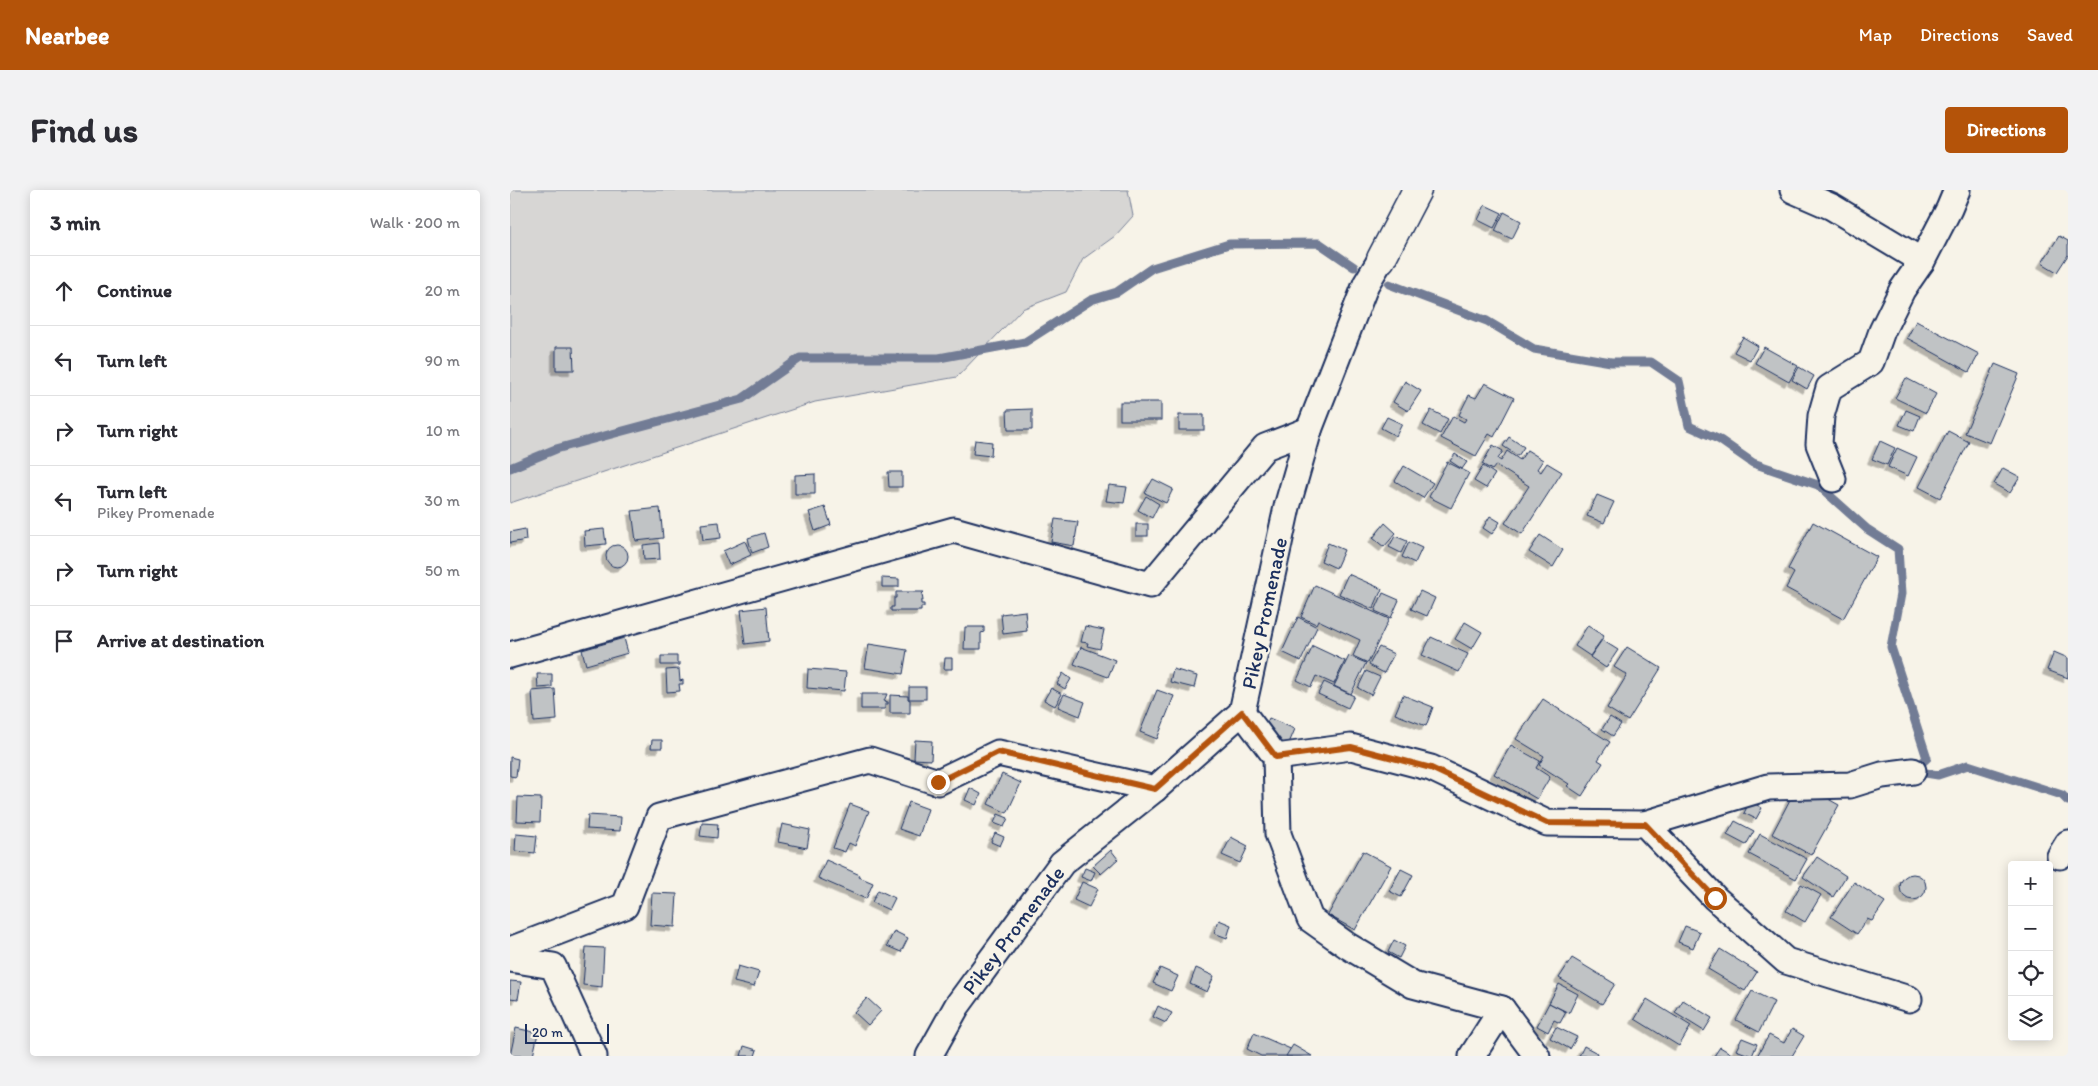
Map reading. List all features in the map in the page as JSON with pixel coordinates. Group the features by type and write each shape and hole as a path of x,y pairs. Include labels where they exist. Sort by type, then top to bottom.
{"street":[{"name":"Pikey Promenade","path":"929,1056 956,1006 1062,863 1155,789 1242,712 1286,507 1309,430 1366,284 1417,190"},
{"path":"1794,190 1832,207 1922,261"},
{"path":"1832,479 1819,444 1821,416 1829,388 1871,362 1882,331 1902,290 1922,261 1957,190"},
{"path":"510,654 954,530 1150,584 1265,447 1309,430"},
{"path":"1242,712 1276,757 1278,834 1310,919 1348,946 1413,986 1502,1009 1537,1056"},
{"path":"1276,757 1351,747 1431,768 1547,823 1645,824 1768,787 1850,784 1882,775 1913,771"},
{"path":"510,950 625,906 659,817 870,760 938,782 998,752 1155,789"},
{"path":"1645,824 1715,898 1786,961 1909,999"},
{"path":"510,959 553,966 594,1056"},
{"path":"1472,1056 1502,1009"}],"shaded area":[{"path":"510,190 1128,190 1133,216 1115,236 1083,259 1066,292 1022,309 957,377 815,402 510,503"}],"building":[{"path":"1485,205 1502,213 1494,228 1478,220"},
{"path":"1504,212 1521,221 1512,239 1495,231"},
{"path":"2059,236 2068,241 2068,255 2057,272 2042,263"},
{"path":"1916,321 1979,354 1969,372 1907,338"},
{"path":"1743,337 1758,346 1750,360 1734,352"},
{"path":"556,347 573,347 574,370 556,370"},
{"path":"1764,347 1798,366 1789,382 1755,363"},
{"path":"1995,364 2019,374 1990,443 1965,433"},
{"path":"1799,367 1814,376 1807,389 1792,380"},
{"path":"1906,378 1936,394 1926,413 1895,398"},
{"path":"1405,381 1421,391 1408,411 1393,402"},
{"path":"1485,383 1514,398 1494,437 1489,434 1476,456 1441,438 1453,416 1464,422 1466,419 1459,415 1469,395 1476,398"},
{"path":"1120,402 1161,402 1161,420 1120,420"},
{"path":"1032,409 1032,430 1008,430 1007,410"},
{"path":"1431,410 1448,419 1440,434 1423,425"},
{"path":"1906,410 1920,416 1914,431 1899,425"},
{"path":"1179,415 1204,415 1204,430 1179,430"},
{"path":"1387,417 1402,424 1396,436 1381,428"},
{"path":"1948,431 1969,442 1940,498 1919,487"},
{"path":"1509,437 1524,447 1518,456 1503,446"},
{"path":"975,440 992,442 991,456 973,454"},
{"path":"1880,441 1895,448 1887,465 1872,459"},
{"path":"1493,445 1503,451 1498,459 1501,461 1507,451 1520,460 1527,450 1543,460 1537,469 1541,472 1547,463 1562,472 1522,534 1505,523 1529,486 1496,465 1492,470 1482,464"},
{"path":"1897,448 1917,457 1908,476 1888,467"},
{"path":"1455,454 1467,462 1462,469 1450,461"},
{"path":"1447,462 1469,473 1451,508 1429,497"},
{"path":"1404,466 1433,483 1423,498 1395,481"},
{"path":"1483,466 1495,474 1486,488 1474,481"},
{"path":"2003,468 2020,477 2010,493 1994,484"},
{"path":"888,472 902,472 902,487 889,487"},
{"path":"815,474 815,494 795,494 795,475"},
{"path":"1153,479 1173,489 1166,503 1145,493"},
{"path":"1109,485 1127,487 1124,503 1106,501"},
{"path":"1597,495 1614,502 1604,523 1587,516"},
{"path":"1146,496 1159,504 1152,518 1138,510"},
{"path":"825,507 831,525 815,531 809,512"},
{"path":"660,508 663,538 636,541 632,511"},
{"path":"1490,516 1500,522 1492,534 1483,528"},
{"path":"1055,519 1078,522 1074,546 1051,542"},
{"path":"719,522 721,538 703,540 701,524"},
{"path":"1813,522 1877,557 1843,619 1786,588 1794,573 1788,569"},
{"path":"1385,523 1396,533 1384,547 1373,538"},
{"path":"1136,524 1148,524 1148,536 1136,536"},
{"path":"525,529 526,540 510,543 510,532"},
{"path":"604,529 606,544 585,546 584,531"},
{"path":"764,533 768,547 752,553 748,538"},
{"path":"1540,535 1563,550 1553,567 1529,552"},
{"path":"1395,536 1407,541 1401,553 1389,547"},
{"path":"745,541 751,555 729,565 723,551"},
{"path":"1409,542 1422,548 1415,563 1402,557"},
{"path":"659,543 660,559 644,560 643,545"},
{"path":"1328,543 1344,550 1336,568 1321,561"},
{"path":"613,545 621,545 628,552 628,560 621,567 613,567 606,560 606,552"},
{"path":"1348,574 1382,589 1373,609 1339,594"},
{"path":"882,578 899,579 899,587 882,587"},
{"path":"1315,585 1389,619 1368,663 1353,656 1360,640 1318,620 1316,624 1301,617"},
{"path":"1420,591 1435,598 1427,616 1411,609"},
{"path":"896,592 924,592 921,604 924,604 924,607 921,607 921,611 891,611 891,607 894,607"},
{"path":"1383,593 1399,600 1391,618 1375,611"},
{"path":"766,607 769,641 745,644 741,610"},
{"path":"1025,611 1027,631 1003,634 1001,614"},
{"path":"1298,617 1317,627 1301,661 1282,652"},
{"path":"1465,622 1482,632 1472,649 1455,639"},
{"path":"1588,625 1604,636 1590,656 1575,646"},
{"path":"1085,626 1104,630 1100,649 1087,646 1088,643 1081,642"},
{"path":"965,627 984,627 984,632 981,633 981,649 964,649"},
{"path":"1431,637 1468,654 1459,672 1422,655"},
{"path":"624,638 628,653 586,665 582,650"},
{"path":"1602,640 1618,650 1606,668 1590,657"},
{"path":"869,644 907,650 903,674 865,668"},
{"path":"1313,646 1345,661 1334,684 1316,676 1311,687 1297,680"},
{"path":"1081,647 1115,660 1108,677 1074,664"},
{"path":"1379,647 1394,654 1384,673 1369,665"},
{"path":"1627,647 1661,668 1628,721 1607,708 1627,675 1614,667"},
{"path":"2054,652 2068,658 2068,678 2047,670"},
{"path":"661,656 677,656 677,663 680,663 680,665 661,665"},
{"path":"1349,656 1366,663 1351,694 1334,686"},
{"path":"945,658 952,658 952,669 944,669"},
{"path":"679,669 680,681 683,680 683,684 679,684 680,691 667,692 666,670"},
{"path":"808,669 846,672 844,691 807,688"},
{"path":"1173,669 1197,676 1194,688 1170,682"},
{"path":"1366,671 1380,677 1371,695 1358,688"},
{"path":"1063,673 1071,679 1065,689 1057,684"},
{"path":"537,674 552,674 552,687 538,688"},
{"path":"1324,682 1354,696 1348,708 1318,694"},
{"path":"909,687 926,687 926,699 909,699"},
{"path":"1051,688 1062,694 1055,706 1044,700"},
{"path":"555,689 557,720 534,722 532,691"},
{"path":"1157,690 1174,696 1157,739 1140,732"},
{"path":"861,694 887,694 884,701 888,702 888,704 885,704 885,709 861,709"},
{"path":"1064,694 1085,702 1080,716 1058,707"},
{"path":"890,695 908,696 910,700 910,713 890,713"},
{"path":"1403,695 1433,707 1426,726 1395,714"},
{"path":"1543,699 1610,742 1598,760 1603,763 1582,796 1567,786 1569,784 1539,765 1544,756 1516,739"},
{"path":"1610,717 1621,724 1613,736 1602,729"},
{"path":"1269,718 1295,729 1287,748 1261,736"},
{"path":"652,740 662,740 662,748 651,748"},
{"path":"915,740 932,741 931,760 914,759"},
{"path":"1511,745 1540,761 1536,768 1550,777 1537,799 1494,774"},
{"path":"510,757 518,759 516,777 510,776"},
{"path":"1002,774 1021,783 1007,813 988,804"},
{"path":"970,788 981,794 976,805 965,800"},
{"path":"1812,790 1839,805 1811,855 1772,834 1794,792 1806,799"},
{"path":"518,797 541,798 540,822 517,821"},
{"path":"1750,801 1762,808 1756,819 1744,813"},
{"path":"909,802 928,809 919,836 899,829"},
{"path":"850,804 869,811 855,846 849,843 845,852 833,848"},
{"path":"998,814 1008,818 1004,827 994,823"},
{"path":"588,815 621,817 620,831 587,829"},
{"path":"1735,821 1754,831 1746,845 1727,835"},
{"path":"702,823 718,824 717,838 700,836"},
{"path":"782,824 810,830 807,848 778,842"},
{"path":"995,833 1004,837 1000,846 991,842"},
{"path":"516,834 537,836 535,853 515,851"},
{"path":"1760,834 1807,859 1796,879 1749,854"},
{"path":"1231,837 1248,846 1240,863 1222,855"},
{"path":"1111,850 1118,859 1101,874 1093,866"},
{"path":"1363,851 1391,866 1355,930 1328,915"},
{"path":"1817,857 1846,876 1833,897 1803,877"},
{"path":"826,860 873,883 866,899 818,878"},
{"path":"1085,868 1095,872 1091,881 1081,877"},
{"path":"1401,869 1413,875 1401,897 1389,891"},
{"path":"1913,874 1922,878 1926,887 1922,896 1913,900 1904,896 1900,887 1904,878"},
{"path":"1082,882 1098,889 1089,907 1074,900"},
{"path":"1854,882 1885,902 1872,921 1867,919 1857,934 1831,917"},
{"path":"1801,884 1821,895 1805,922 1786,911"},
{"path":"878,890 895,898 889,910 872,902"},
{"path":"652,893 677,894 675,927 650,925"},
{"path":"1219,920 1231,925 1227,938 1214,933"},
{"path":"1685,926 1700,932 1693,948 1678,942"},
{"path":"894,931 908,938 901,952 887,946"},
{"path":"1394,940 1405,946 1399,958 1388,952"},
{"path":"586,947 604,948 602,987 583,985"},
{"path":"1720,949 1757,972 1745,991 1708,969"},
{"path":"1572,958 1615,984 1602,1004 1559,978"},
{"path":"738,966 759,972 754,987 734,982"},
{"path":"1160,968 1178,976 1171,991 1153,983"},
{"path":"1196,968 1214,976 1207,992 1190,984"},
{"path":"510,981 521,982 518,999 510,998"},
{"path":"1559,984 1578,994 1569,1013 1549,1003"},
{"path":"1752,991 1774,1002 1759,1032 1736,1020"},
{"path":"867,998 881,1011 868,1025 854,1012"},
{"path":"1647,999 1691,1026 1679,1046 1635,1019"},
{"path":"1683,1000 1712,1018 1704,1031 1675,1013"},
{"path":"1549,1003 1566,1012 1560,1023 1554,1020 1548,1032 1537,1026"},
{"path":"1158,1006 1172,1013 1166,1023 1153,1017"},
{"path":"1556,1027 1577,1037 1570,1049 1550,1038"},
{"path":"516,1028 538,1033 533,1056 510,1056"},
{"path":"1792,1029 1804,1036 1792,1056 1757,1056 1769,1035 1784,1043"},
{"path":"1254,1033 1295,1051 1292,1056 1261,1056 1247,1049"},
{"path":"1742,1038 1757,1044 1752,1056 1736,1050"},
{"path":"1293,1045 1312,1056 1286,1056"},
{"path":"744,1046 757,1050 755,1056 741,1056"},
{"path":"1584,1046 1597,1053 1596,1056 1579,1056"},
{"path":"1720,1047 1735,1056 1714,1056"}],"waterway":[{"path":"510,468 556,449 742,399 800,358 939,358 1025,342 1091,300 1117,292 1152,268 1229,244 1319,243 1354,267"},
{"path":"1389,284 1487,321 1534,349 1611,362 1651,362 1679,381 1689,426 1720,440 1753,463 1818,485 1867,529 1898,549 1901,594 1891,647 1927,758 1913,771 1938,775 1968,765 2062,795 2068,801"}],"route":[{"path":"938,782 998,752 1155,789 1242,712 1276,757 1351,747 1431,768 1547,823 1645,824 1715,898"}]}
